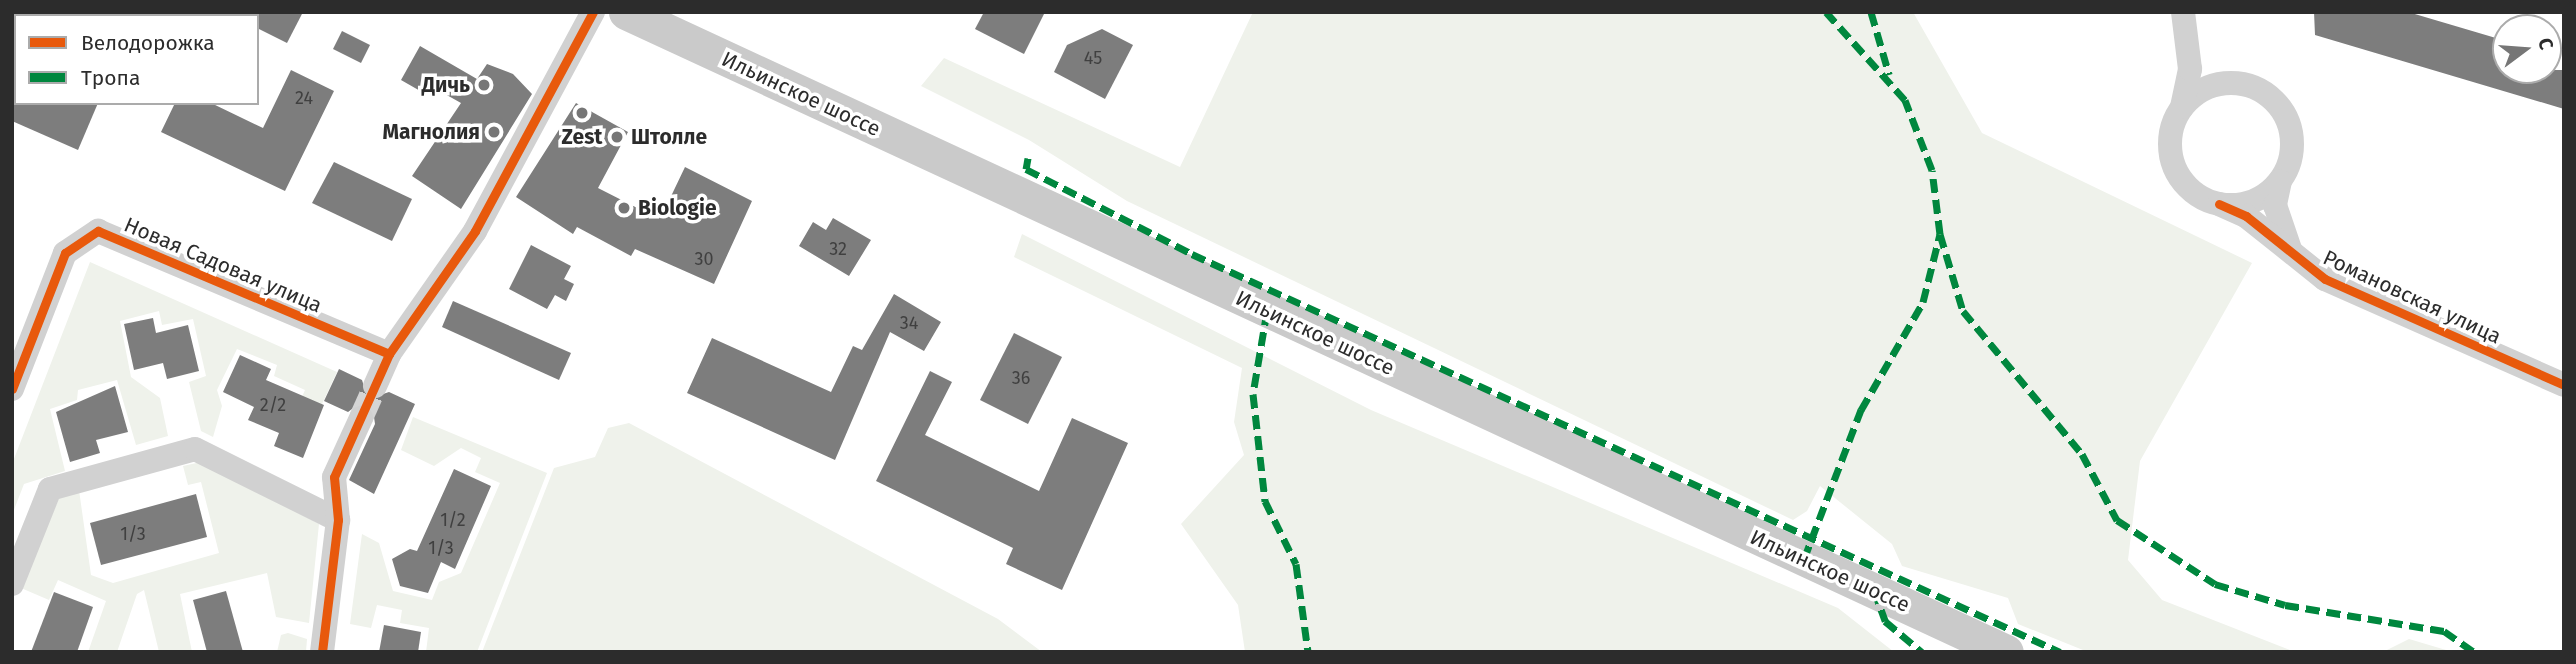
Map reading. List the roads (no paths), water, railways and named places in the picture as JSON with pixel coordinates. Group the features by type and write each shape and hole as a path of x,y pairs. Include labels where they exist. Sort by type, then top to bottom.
{"main road":[{"name":"Ильинское шоссе","path":"626,12 2006,652"}],"street":[{"path":"375,386 389,354 475,231 593,12"},
{"name":"Романовская улица","path":"2183,12 2189,40 2182,107 2171,131 2172,159 2194,193 2246,216 2294,259 2370,302 2564,385"},
{"name":"Романовская улица","path":"2189,40 2213,73 2230,83 2268,95 2286,116 2292,143 2280,181 2278,225 2294,259"},
{"path":"2182,107 2203,89 2230,83"},
{"path":"2218,204 2259,199 2280,181"},
{"name":"Новая Садовая улица","path":"12,389 65,253 98,231 389,354"},
{"path":"322,652 338,520 334,477 361,418"},
{"path":"12,584 51,489 195,449 338,520"}],"tunnel":[{"path":"361,418 375,386"}],"place":[{"name":"Дичь","path":"484,85"},
{"name":"Zest","path":"582,113"},
{"name":"Магнолия","path":"494,132"},
{"name":"Штолле","path":"617,137"},
{"name":"Biologie","path":"624,208"}]}
